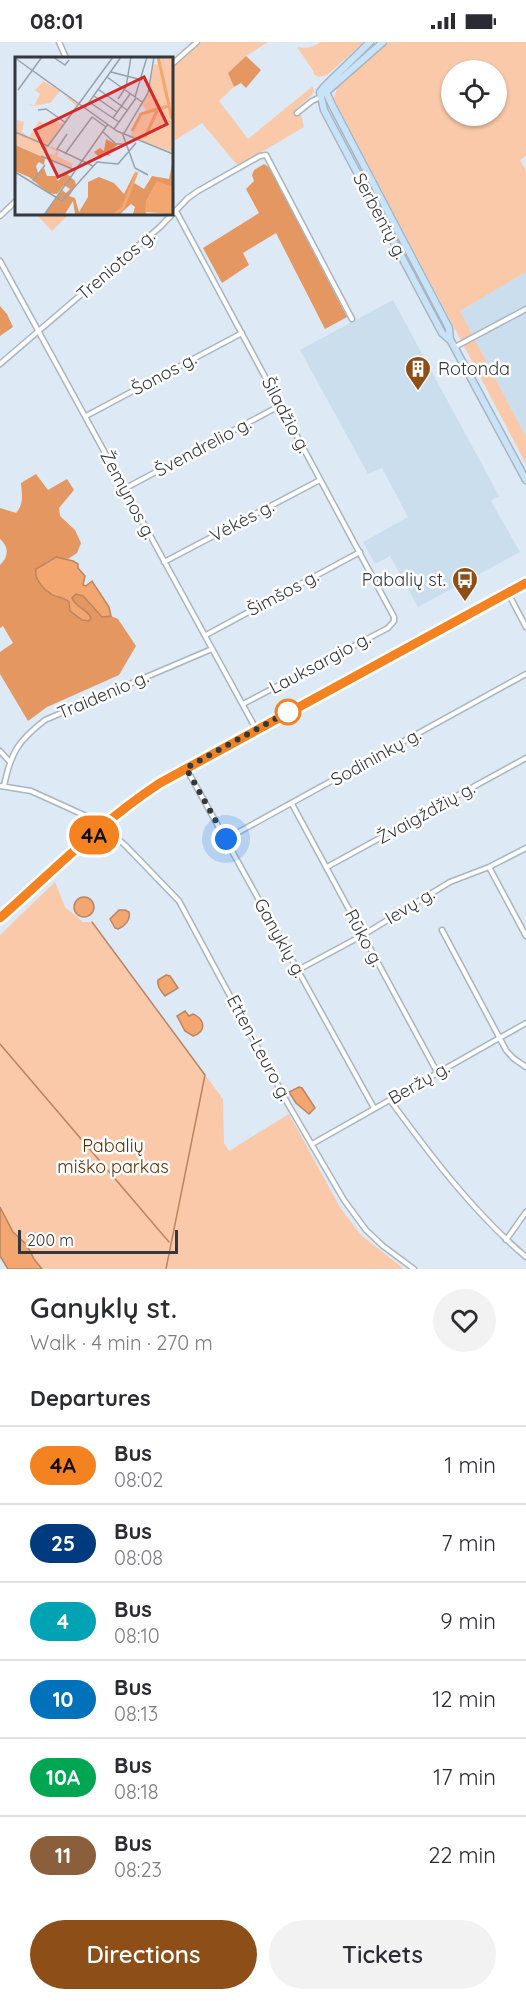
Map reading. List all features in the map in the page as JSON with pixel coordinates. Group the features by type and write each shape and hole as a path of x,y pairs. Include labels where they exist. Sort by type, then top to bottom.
{"main road":[{"path":"321,97 325,89 370,42"},
{"path":"325,89 383,42"},
{"name":"Serbentų g.","path":"325,89 449,328 454,348 526,480"},
{"name":"Serbentų g.","path":"321,97 324,110 442,333 451,341"},
{"path":"0,918 104,826 148,791 256,729 526,583"}],"street":[{"path":"60,42 66,57"},
{"path":"172,64 197,42"},
{"path":"297,113 321,97"},
{"name":"Treniotos g.","path":"0,364 198,190 266,154 352,319"},
{"path":"0,216 15,202"},
{"name":"Šiladžio g.","path":"176,211 360,552 394,621"},
{"name":"Žemynos g.","path":"0,261 256,729"},
{"path":"454,348 526,309"},
{"name":"Šonos g.","path":"86,416 242,333"},
{"name":"Švendrelio g.","path":"124,489 281,405"},
{"name":"Vėkės g.","path":"164,562 320,480"},
{"name":"Šimšos g.","path":"206,634 360,552"},
{"path":"507,593 526,627"},
{"name":"Lauksargio g.","path":"243,704 388,628 394,621"},
{"name":"Traidenio g.","path":"2,786 9,761 23,740 45,720 212,649"},
{"name":"Sodininkų g.","path":"226,839 526,674"},
{"path":"0,751 9,761"},
{"name":"Žvaigždžių g.","path":"327,867 526,758"},
{"name":"Ganyklų g.","path":"186,768 374,1108"},
{"name":"Etten-Leuro g.","path":"2,786 31,791 104,826 154,874 185,908 288,1104 344,1200 359,1222 383,1246 414,1269"},
{"name":"Rūko g.","path":"292,804 437,1072"},
{"name":"Ievų g.","path":"298,970 363,935 450,882 489,867 526,848"},
{"path":"489,867 526,936"},
{"path":"442,930 506,1050 526,1067"},
{"name":"Beržų g.","path":"312,1144 526,1023"},
{"path":"390,1100 443,1172 506,1240 526,1257"},
{"path":"506,1240 526,1212"}],"shaded area":[{"path":"246,56 261,70 246,88 241,83 234,87 228,73"},
{"path":"264,164 270,168 347,317 325,329 276,233 243,253 249,265 222,283 203,248 259,213 246,189 254,181 252,175 254,170"},
{"path":"526,272 526,437 460,311"},
{"path":"393,300 499,496 491,501 520,552 418,607 390,556 375,564 363,542 408,517 382,468 368,474 300,350"},
{"path":"0,306 13,327 0,336"},
{"path":"36,474 48,490 67,479 74,490 59,508 60,516 75,530 81,543 77,553 68,559 56,557 46,562 40,584 52,594 66,599 69,602 71,613 73,595 83,595 91,606 109,617 118,619 136,646 119,675 47,707 28,721 0,674 0,652 13,643 3,626 0,628 0,565 7,552 0,539 0,508 16,513 21,503 21,483"},
{"path":"56,557 78,564 78,568 85,576 83,585 86,586 92,581 109,607 111,616 102,617 83,596 76,594 72,598 91,618 89,621 82,620 70,611 69,602 42,587 36,576 36,569"},
{"path":"84,897 91,900 94,907 91,914 84,917 77,914 74,907 77,900"},
{"path":"119,910 129,912 129,918 118,929 110,919"},
{"path":"166,975 170,976 178,988 165,996 158,980"},
{"path":"185,1011 189,1016 193,1014 200,1019 203,1026 200,1032 193,1036 185,1031 177,1016"},
{"path":"299,1087 315,1108 309,1114 296,1103 289,1092"},
{"path":"0,1207 13,1232 27,1245 42,1269 8,1269 0,1256"}],"green space":[{"path":"202,42 268,42 246,56 228,73 234,87 219,101 248,139 313,86 312,95 297,108 304,127 238,166 202,123 172,142 172,67"},
{"path":"321,42 364,42 327,75 319,77 313,74 314,72 297,47 309,47"},
{"path":"388,42 526,42 526,156 520,160 526,171 526,272 460,311 526,437 526,464 334,99 337,88"},
{"path":"36,214 69,214 52,231"},
{"name":"Pabalių miško parkas","path":"55,882 65,907 83,922 92,922 223,1099 224,1143 229,1151 289,1114 341,1209 361,1235 404,1269 42,1269 26,1245 13,1232 0,1207 0,935"}],"waterway":[{"path":"92,922 205,1075 166,1269"},
{"path":"0,1044 169,1242"}],"bus line":[{"name":"4A","path":"0,918 104,826 160,783 526,583"}],"place":[{"name":"Rotonda","path":"418,392"},
{"name":"Pabalių st.","path":"465,603"}],"route":[{"path":"226,839 186,768 295,708 288,712"}]}
